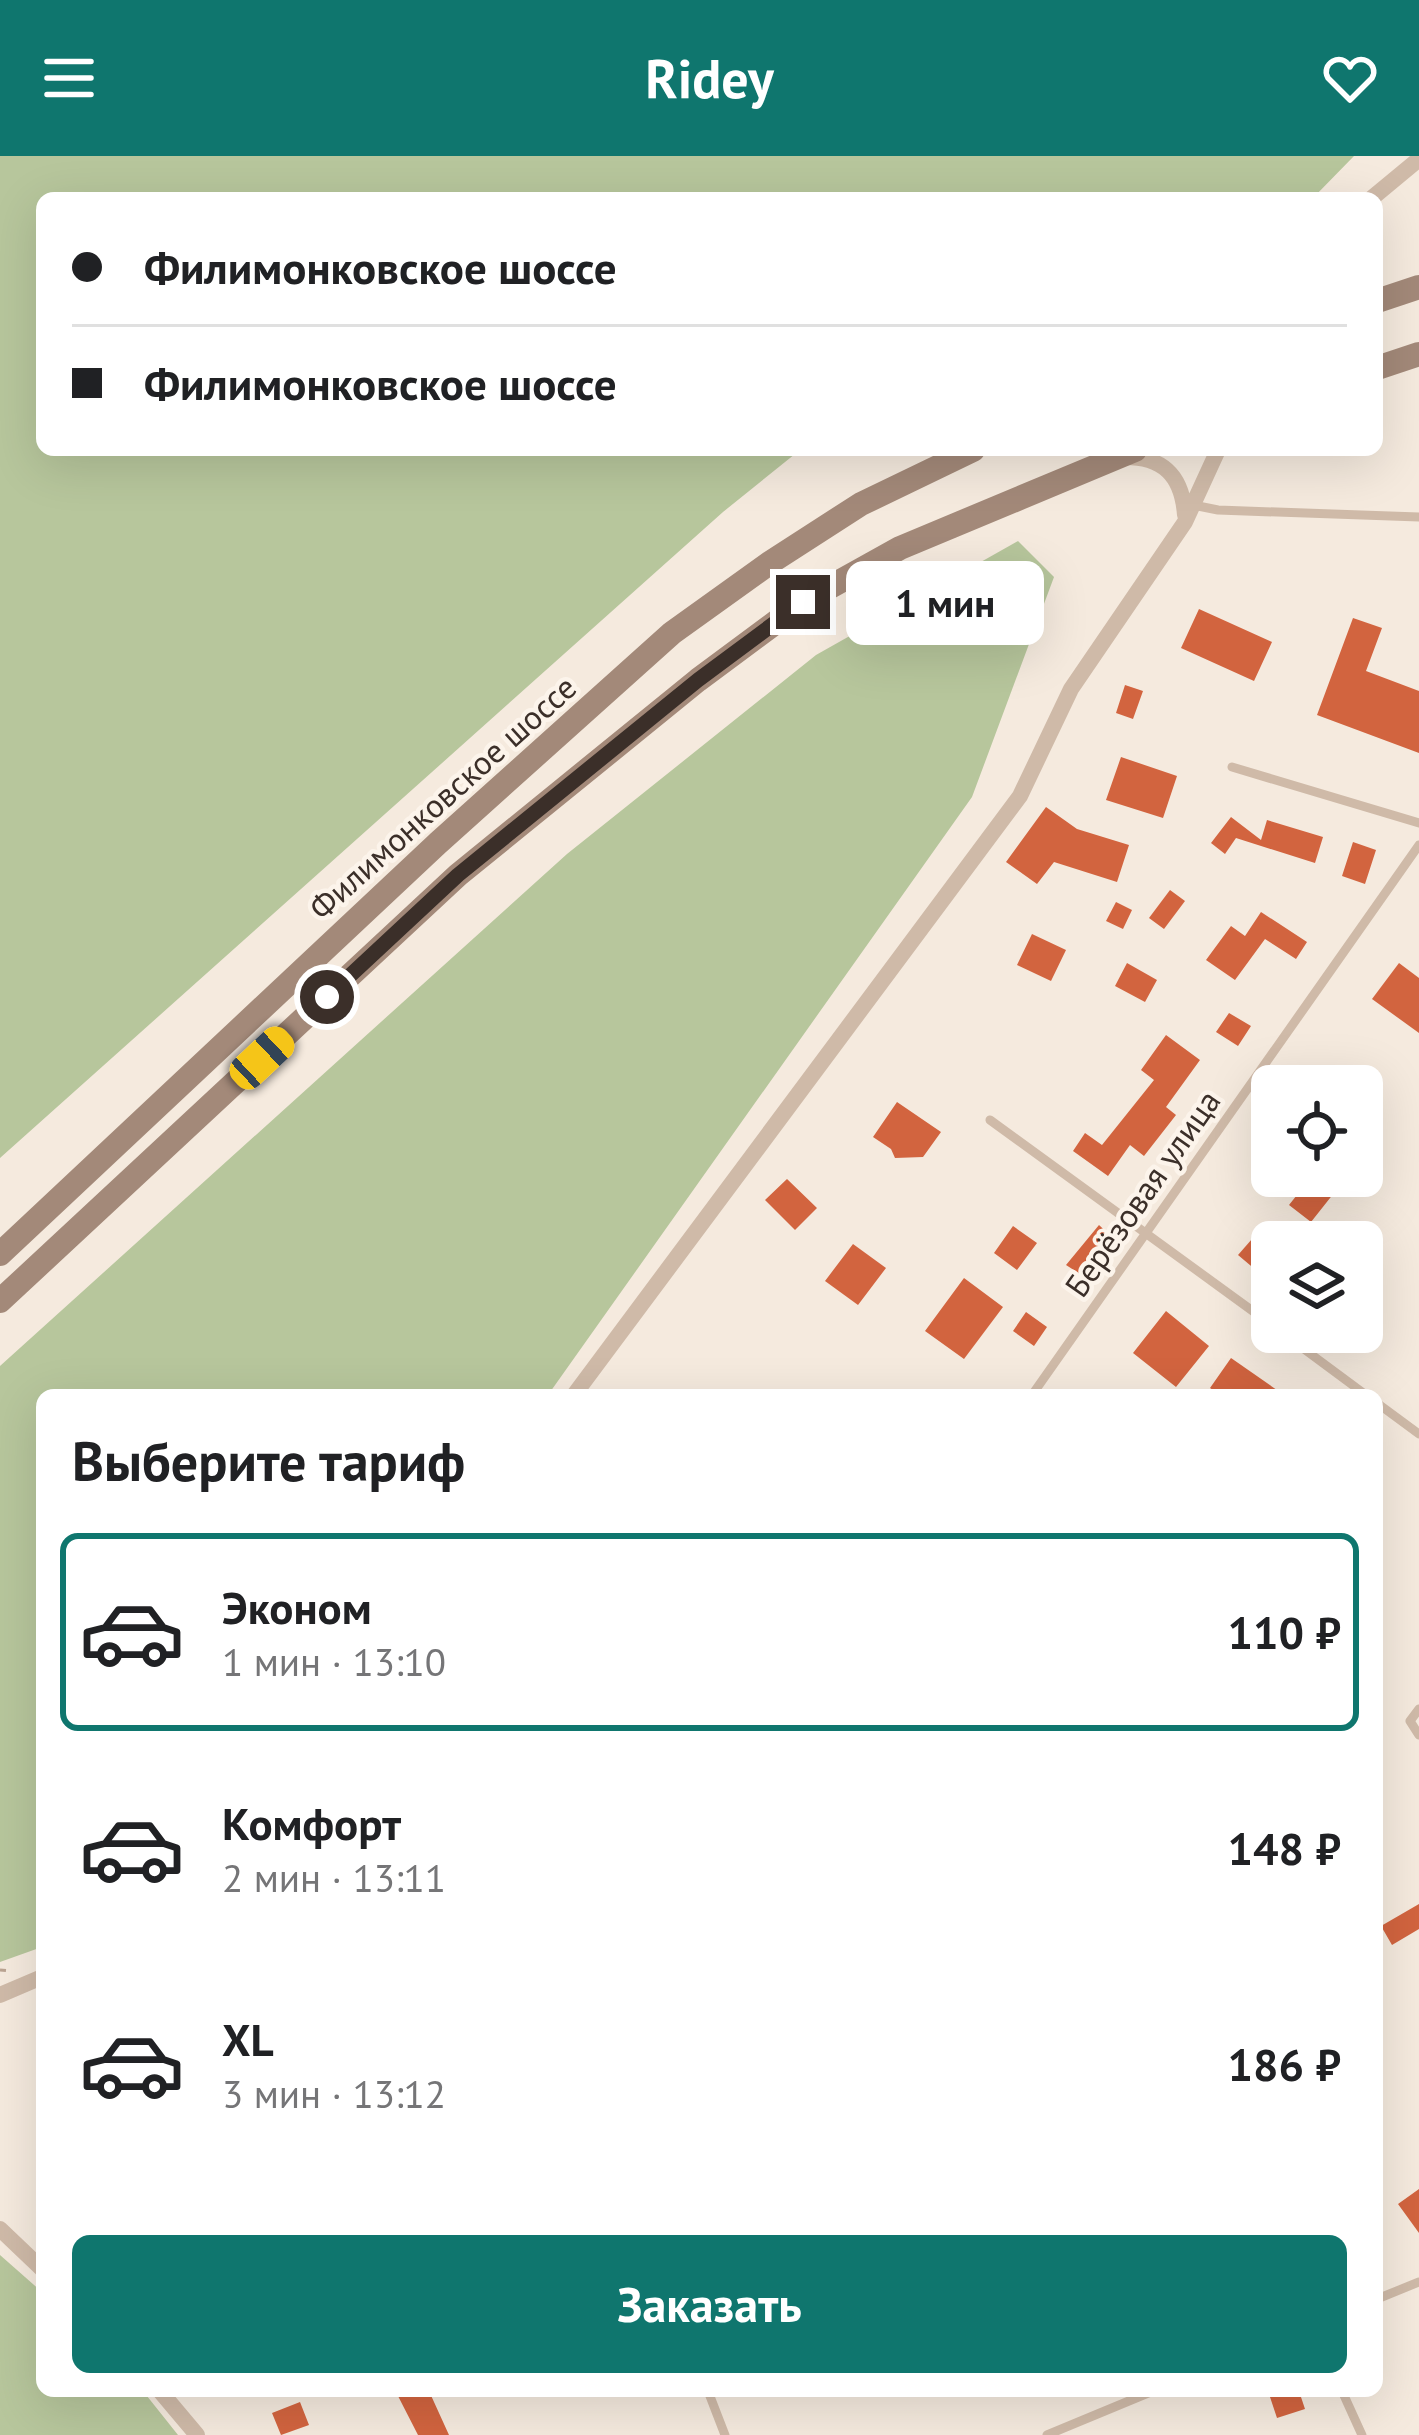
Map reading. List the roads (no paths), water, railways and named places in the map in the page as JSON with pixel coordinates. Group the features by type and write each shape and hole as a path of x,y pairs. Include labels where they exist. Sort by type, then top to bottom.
{"main road":[{"path":"1383,298 1419,287"},
{"path":"1383,366 1419,354"},
{"name":"Филимонковское шоссе","path":"0,1254 438,843 672,633 861,504 961,456"},
{"name":"Филимонковское шоссе","path":"0,1301 458,875 698,680 803,602 899,548 1118,456"}],"street":[{"path":"1379,192 1419,159"},
{"path":"1139,456 1157,460 1169,470 1180,483 1189,514"},
{"path":"578,1389 1020,796 1071,689 1189,514 1215,456"},
{"path":"0,1995 36,1980"},
{"path":"0,2229 36,2264"},
{"path":"165,2397 197,2435"}],"lane":[{"path":"1189,514 1217,510 1419,517"},
{"path":"1232,767 1419,823"},
{"name":"Берёзовая улица","path":"1036,1389 1419,845"},
{"path":"989,1120 1251,1310"},
{"path":"1309,1353 1358,1389"},
{"path":"1383,1407 1419,1434"},
{"path":"1419,1709 1410,1721 1419,1735"},
{"path":"1383,2297 1419,2282"},
{"path":"710,2397 725,2435"},
{"path":"1047,2435 1139,2397"},
{"path":"1345,2397 1362,2435"}]}
